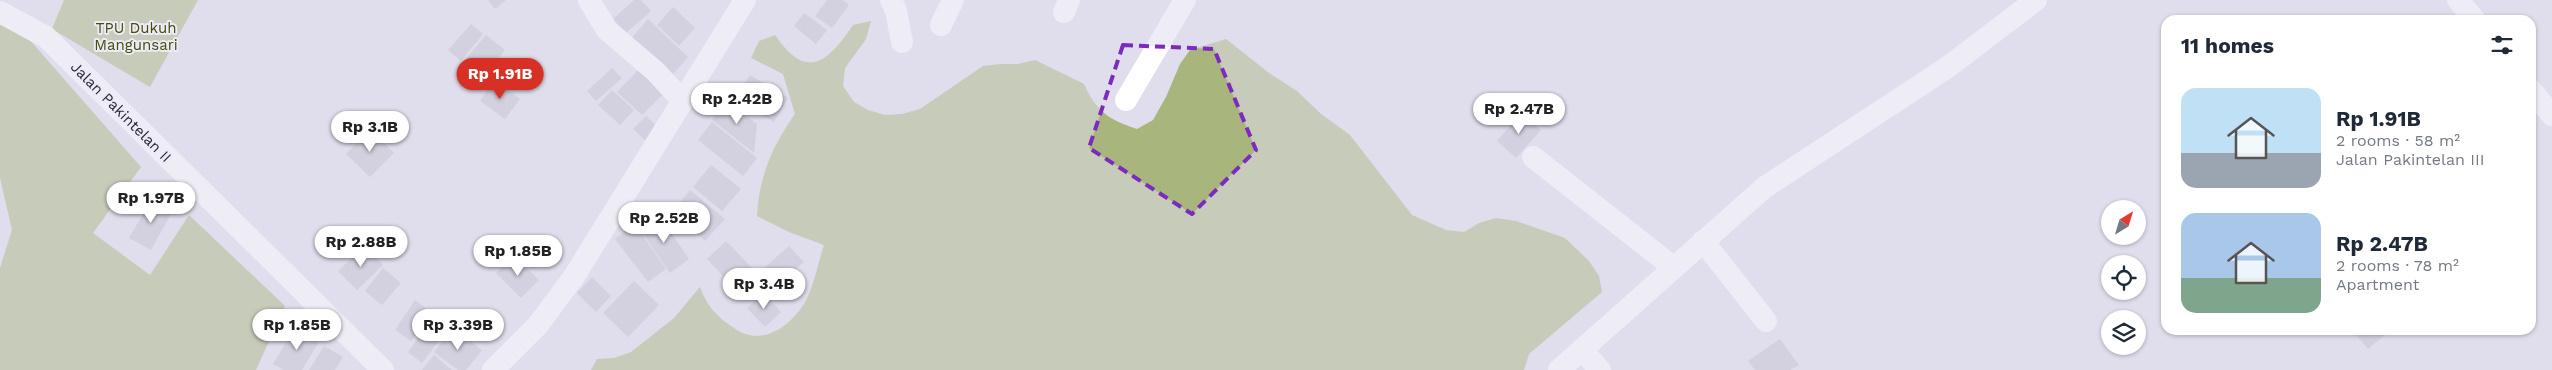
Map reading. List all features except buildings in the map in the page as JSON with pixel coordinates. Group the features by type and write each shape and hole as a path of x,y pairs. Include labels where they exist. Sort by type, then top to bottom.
{"street":[{"path":"590,0 607,30 655,71 683,101"},
{"path":"493,370 538,325 575,275 745,0"},
{"path":"891,0 896,11 902,42"},
{"path":"941,25 953,0"},
{"path":"1126,100 1184,0"},
{"path":"1559,370 1765,187 1948,66 2036,0"},
{"path":"2458,0 2471,15"},
{"name":"Jalan Pakintelan II","path":"0,12 46,37 384,370"},
{"path":"2536,96 2552,115"},
{"path":"1533,156 1673,267"},
{"path":"1703,241 1766,321"},
{"path":"1582,350 1600,370"}],"highlighted area":[{"path":"1123,45 1214,49 1256,150 1192,214 1089,148"}],"green space":[{"name":"TPU Dukuh Mangunsari","path":"64,0 198,0 150,87 52,29"},
{"path":"871,21 866,39 845,68 843,86 854,102 868,110 885,115 902,114 920,109 983,66 1018,64 1035,60 1084,84 1093,101 1104,113 1119,122 1137,129 1153,120 1166,97 1180,64 1190,50 1226,39 1269,73 1297,91 1321,114 1350,135 1412,215 1446,230 1464,232 1479,223 1496,218 1516,221 1565,238 1589,261 1599,276 1602,292 1529,354 1524,370 591,370 597,359 614,358 631,352 674,318 700,287 706,301 719,317 737,330 747,334 756,336 775,332 798,312 804,304 816,275 824,245 789,232 757,216 758,201 768,162 780,137 795,114 783,74 751,58 759,41 775,35 787,50 797,58 807,62 817,62 835,49 853,25"},
{"path":"0,25 21,30 141,167 93,233 150,275 189,215 285,306 256,370 0,370 0,268 12,230 0,178"}]}
